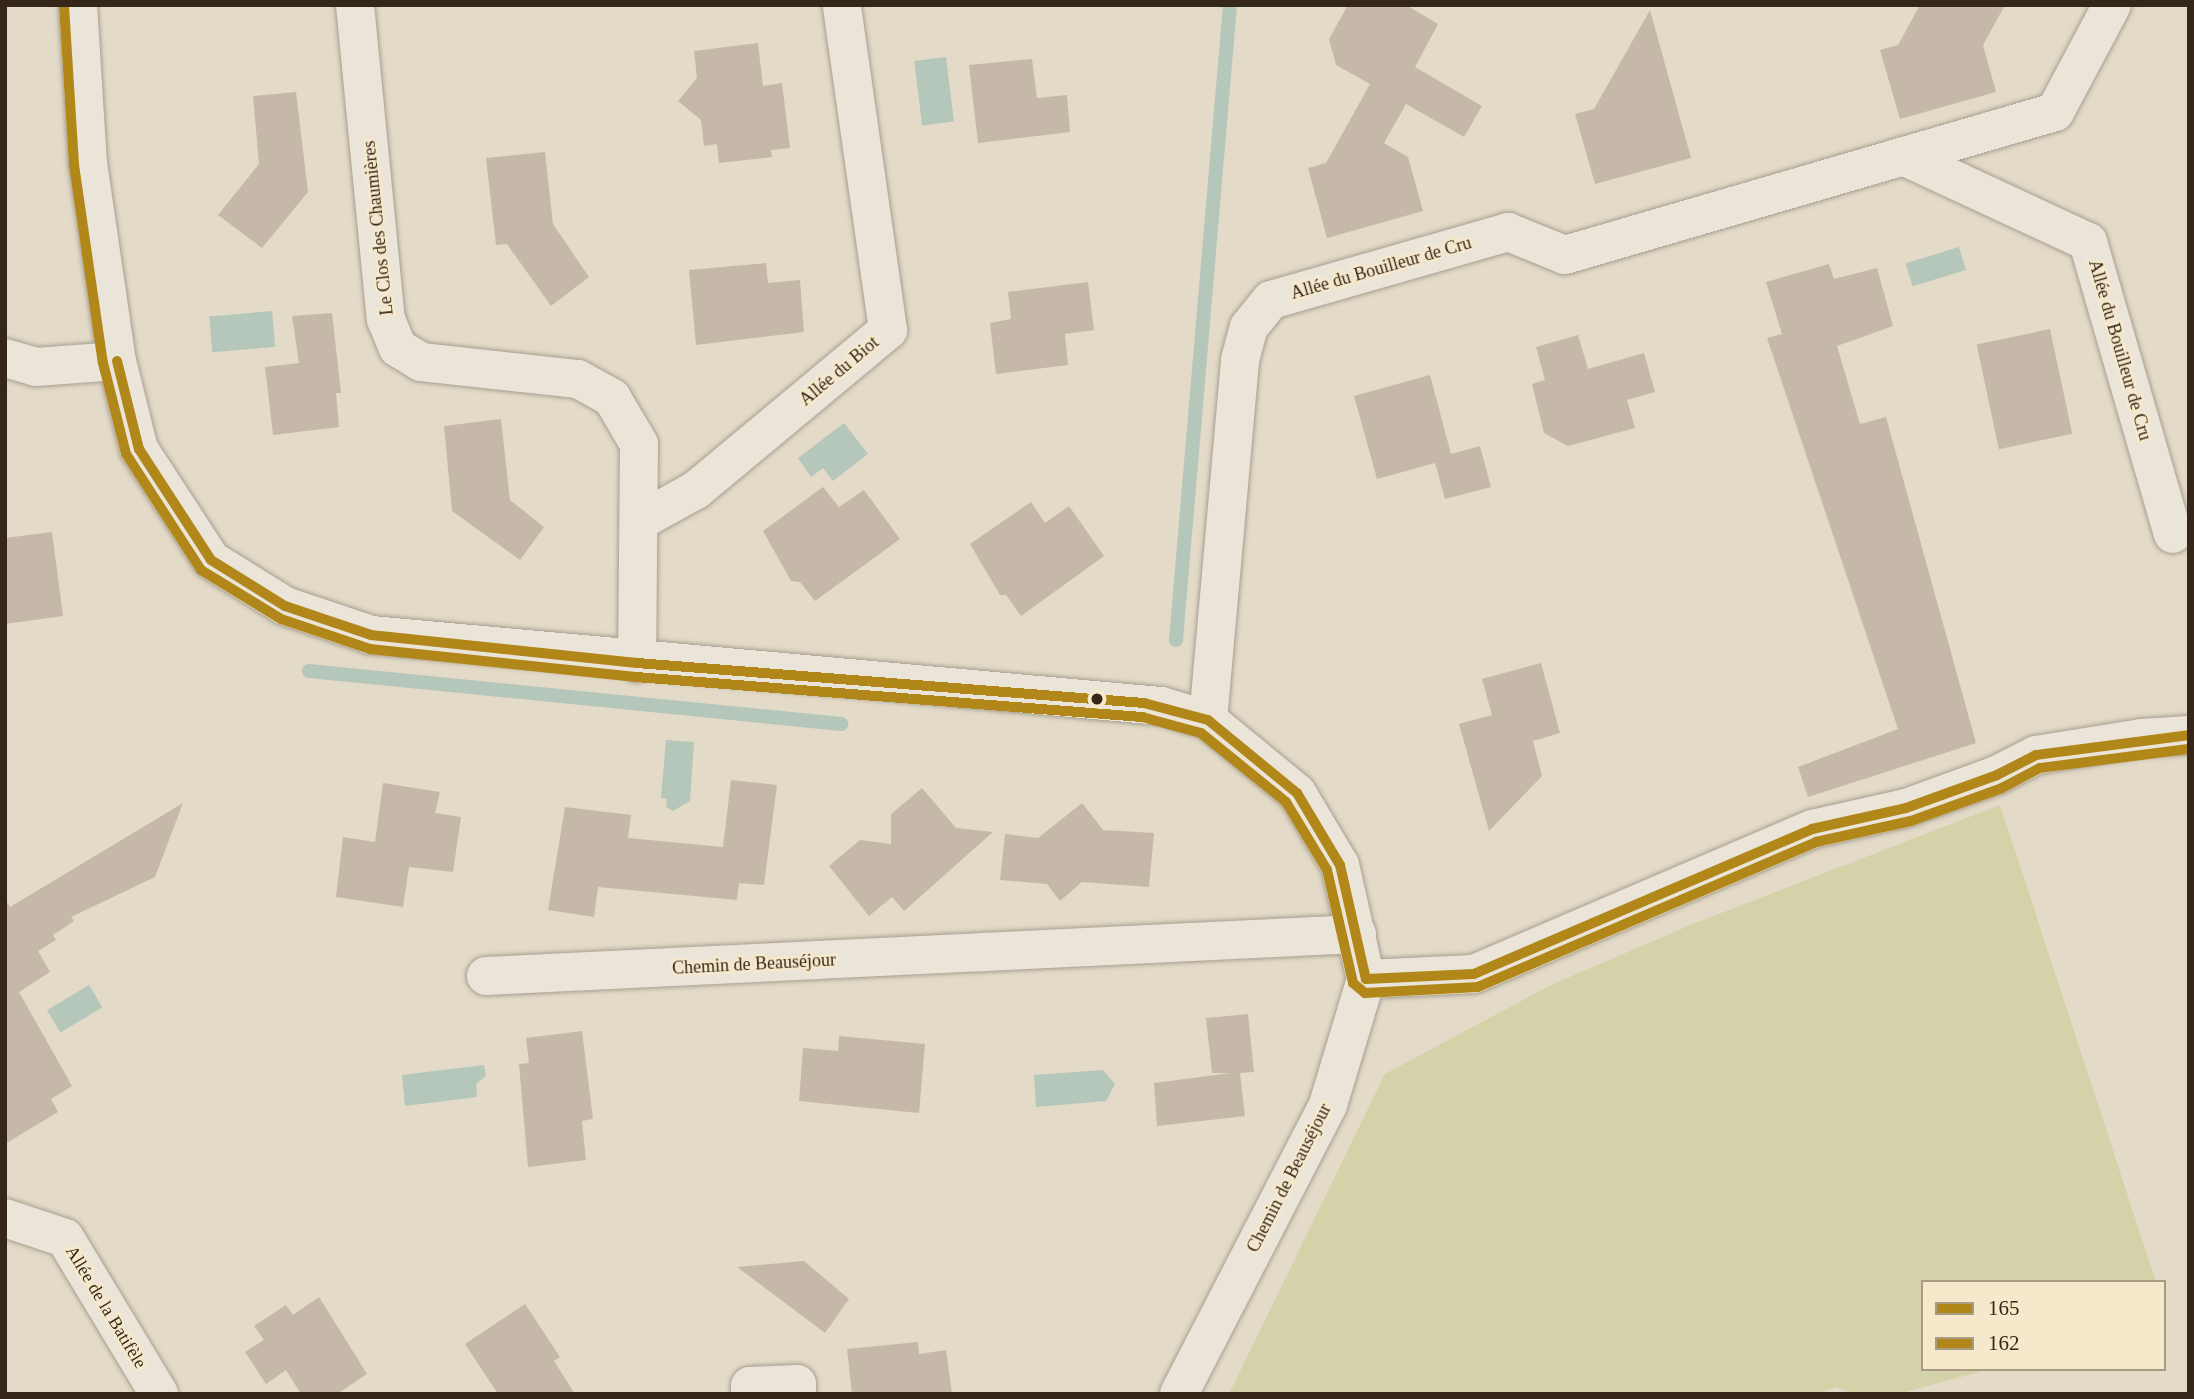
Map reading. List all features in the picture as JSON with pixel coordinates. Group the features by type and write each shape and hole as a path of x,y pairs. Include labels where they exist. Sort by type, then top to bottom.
{"street":[{"path":"78,5 88,163 117,361 139,449 211,560 285,606 371,635 637,663 1144,703 1208,720 1297,793 1340,865 1366,979 1474,974 1812,829 1906,808 1997,775 2036,755 2142,738 2189,736"},
{"name":"Le Clos des Chaumières","path":"355,5 386,319 398,348 421,362 578,379 612,398 639,444 640,521"},
{"name":"Allée du Biot","path":"640,521 696,491 888,330 842,5"},
{"name":"Allée du Bouilleur de Cru","path":"1208,720 1240,360 1248,327 1271,300 1508,232 1565,255 2055,112 2112,5"},
{"name":"Allée du Bouilleur de Cru","path":"1903,156 2088,242 2174,534"},
{"path":"5,358 36,367 117,361"},
{"path":"637,663 640,521"},
{"name":"Chemin de Beauséjour","path":"486,976 1357,934"},
{"name":"Chemin de Beauséjour","path":"1179,1394 1328,1105 1366,979"},
{"name":"Allée de la Batifèle","path":"5,1218 65,1238 159,1394"},
{"path":"750,1394 750,1386 797,1384 797,1394"}],"green space":[{"path":"2000,805 2155,1280 1921,1280 1921,1371 1983,1371 1898,1394 1851,1394 1837,1387 1815,1394 1229,1394 1385,1074 1551,985 1693,924"}],"shaded area":[{"path":"946,57 954,122 922,125 914,61"},
{"path":"1959,247 1966,270 1912,286 1905,263"},
{"path":"272,311 275,347 212,352 209,316"},
{"path":"844,423 868,454 833,481 823,468 811,477 798,458"},
{"path":"666,740 694,742 690,801 673,811 666,807 667,799 661,798"},
{"path":"89,985 102,1007 60,1033 47,1010"},
{"path":"484,1065 486,1076 476,1084 477,1097 405,1106 402,1075"},
{"path":"1103,1070 1115,1084 1106,1101 1036,1107 1034,1075"}],"building":[{"path":"1348,5 1406,5 1438,24 1415,67 1482,106 1464,137 1406,104 1384,143 1408,157 1423,211 1327,238 1308,168 1326,163 1370,84 1336,65 1329,39"},
{"path":"1920,5 2005,5 1983,45 1996,92 1900,119 1880,50 1898,45"},
{"path":"1650,10 1691,158 1595,184 1575,114 1594,109"},
{"path":"758,43 763,86 782,83 790,148 771,150 772,157 719,163 717,144 704,146 701,120 678,101 697,78 694,51"},
{"path":"1032,59 1037,98 1067,95 1070,132 978,143 969,65"},
{"path":"296,92 308,192 262,248 218,215 259,164 253,96"},
{"path":"545,152 553,224 589,277 551,306 507,244 496,245 486,158"},
{"path":"766,263 768,283 800,280 804,332 696,345 689,270"},
{"path":"1829,264 1834,279 1877,268 1893,326 1837,346 1860,424 1886,417 1976,743 1808,797 1798,767 1898,729 1767,338 1782,334 1766,282"},
{"path":"1088,282 1094,330 1065,334 1068,365 996,374 990,323 1011,319 1008,292"},
{"path":"332,313 341,393 336,393 339,427 273,435 265,367 299,363 292,316"},
{"path":"2050,329 2072,434 1999,449 1977,345"},
{"path":"1578,335 1588,369 1644,353 1655,392 1627,400 1635,428 1568,446 1544,433 1532,384 1545,380 1536,347"},
{"path":"1430,375 1451,454 1480,446 1491,487 1445,499 1435,463 1377,479 1354,396"},
{"path":"501,419 510,500 544,527 520,560 452,511 444,426"},
{"path":"823,487 839,507 864,490 900,539 815,601 800,582 791,581 763,531"},
{"path":"1031,502 1045,523 1069,506 1104,556 1021,616 1006,595 1000,595 970,544"},
{"path":"52,532 63,616 5,624 5,538"},
{"path":"1541,663 1560,733 1533,741 1542,776 1489,831 1459,724 1492,715 1482,679"},
{"path":"731,780 777,785 764,885 739,883 737,900 598,887 594,917 548,910 565,807 631,815 628,838 723,847"},
{"path":"383,783 440,792 435,813 461,817 453,872 409,867 403,907 336,897 343,837 375,842"},
{"path":"922,788 956,828 993,832 904,911 892,897 869,916 829,866 860,840 891,844 891,814"},
{"path":"183,803 155,877 71,917 74,921 53,935 56,940 38,951 50,972 19,992 72,1086 51,1099 58,1112 5,1144 5,899 10,907"},
{"path":"1082,803 1103,830 1154,833 1149,887 1082,882 1060,901 1047,884 1000,880 1005,834 1038,838"},
{"path":"1248,1014 1254,1072 1240,1073 1245,1116 1157,1126 1154,1083 1231,1073 1212,1073 1206,1018"},
{"path":"582,1031 593,1119 582,1121 586,1160 528,1167 519,1064 529,1063 526,1038"},
{"path":"839,1036 925,1044 919,1113 799,1101 803,1048 838,1051"},
{"path":"804,1261 849,1299 825,1333 737,1267"},
{"path":"319,1297 367,1374 337,1394 301,1394 286,1370 266,1384 245,1352 264,1340 254,1326 286,1305 293,1315"},
{"path":"525,1304 560,1357 554,1361 575,1394 498,1394 465,1344"},
{"path":"918,1342 919,1354 946,1350 952,1394 852,1394 847,1349"}],"waterway":[{"path":"1176,640 1230,5"},
{"path":"309,671 841,724"}],"transit line":[{"name":"162","path":"64,6 74,165 103,363 126,454 201,570 281,619 370,649 636,677 1142,717 1201,733 1286,802 1327,870 1353,983 1365,993 1478,987 1816,842 1911,821 2002,788 2040,768 2189,749"},
{"name":"165","path":"117,361 139,449 211,560 285,606 371,635 637,663 1144,703 1208,720 1297,793 1340,865 1366,979"},
{"name":"165","path":"1366,979 1474,974 1812,829 1906,808 1997,775 2036,755 2189,735"}]}
